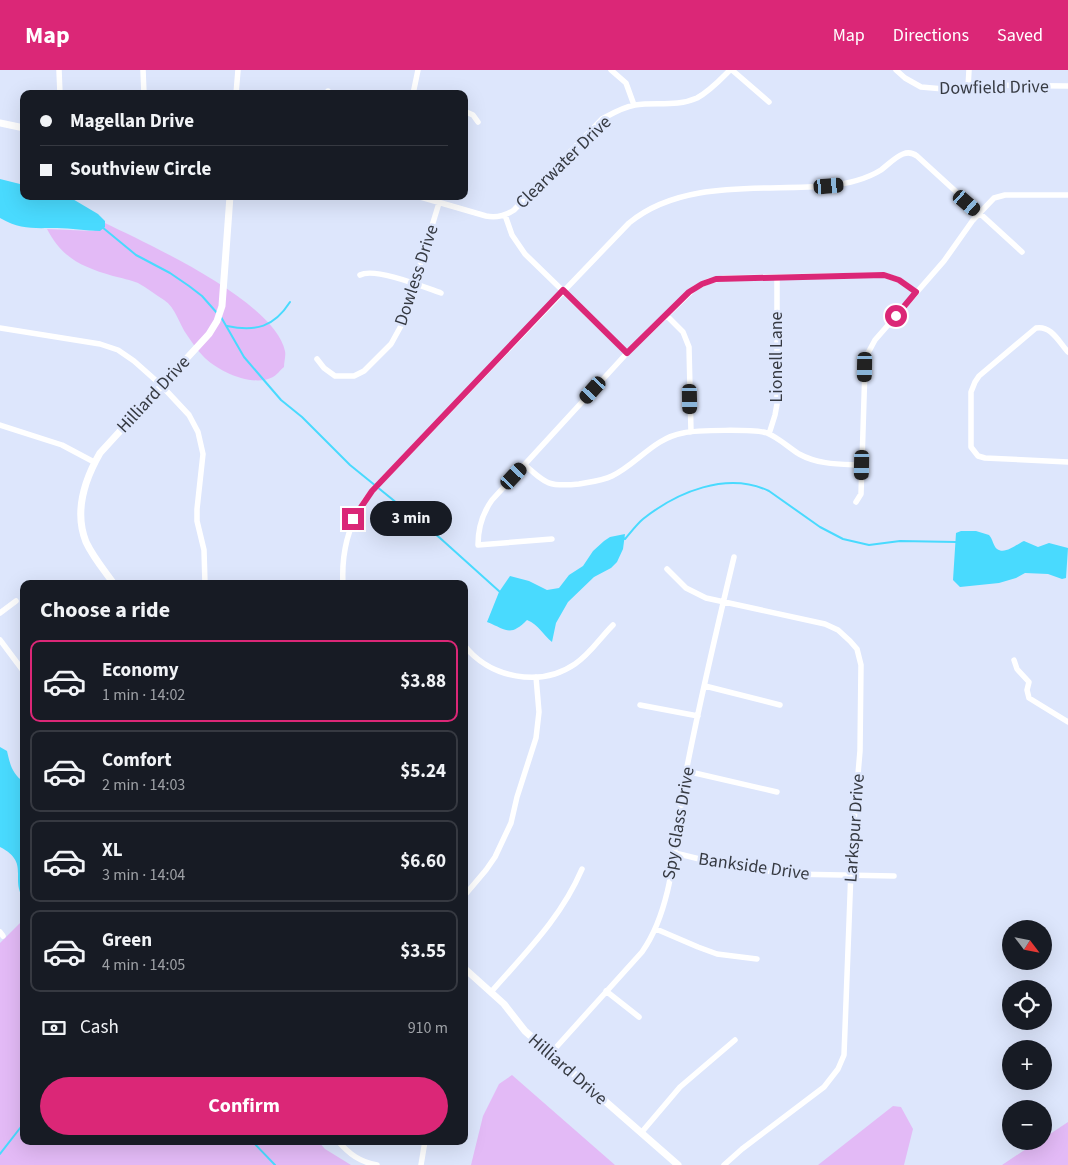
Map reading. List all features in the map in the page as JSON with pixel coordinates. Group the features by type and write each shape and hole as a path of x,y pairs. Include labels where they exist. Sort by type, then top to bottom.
{"street":[{"path":"59,70 60,90"},
{"path":"143,70 144,90"},
{"path":"236,90 238,70"},
{"path":"414,90 418,70"},
{"path":"611,70 626,82 634,105"},
{"path":"731,70 769,102"},
{"name":"Clearwater Drive","path":"432,200 490,217 505,215 514,210 594,126 612,113 634,105 681,103 696,98 712,88 731,70"},
{"name":"Dowfield Drive","path":"896,70 905,78 921,87 955,90 979,85 1068,86"},
{"path":"968,88 969,70"},
{"path":"468,112 472,114 478,122"},
{"path":"0,124 20,127"},
{"path":"343,580 345,542 353,519 365,500 563,290 629,223 644,212 672,199 706,191 796,188 845,184 874,174 902,154 911,153 917,156 1022,252"},
{"path":"856,502 861,494 865,367 868,353 875,340 944,261 979,213 991,200 1001,195 1068,196"},
{"name":"Hilliard Drive","path":"111,580 91,551 83,529 82,497 87,476 105,447 209,334 220,314 230,200"},
{"name":"Dowless Drive","path":"317,359 324,368 335,376 354,376 364,371 390,344 402,324 439,202"},
{"path":"505,215 518,245 627,353"},
{"path":"360,275 370,271 441,293"},
{"path":"552,539 478,545 479,527 492,500 627,353 689,292 709,281 724,278 884,275 899,280 916,292"},
{"name":"Lionell Lane","path":"769,434 777,404 776,278"},
{"path":"666,315 684,332 689,347 691,432"},
{"path":"1068,352 1050,330 1043,327 1036,328 979,376 973,385 970,396 971,447 978,456 985,458 1068,462"},
{"path":"0,328 108,346 128,356 161,385 189,415 198,432 201,443 203,465 197,521 204,550 205,580"},
{"path":"0,426 62,445 94,462"},
{"path":"525,464 537,477 550,484 562,486 598,481 619,472 661,441 671,436 691,432 750,431 769,434 799,454 816,462 862,465"},
{"name":"Spy Glass Drive","path":"551,1053 642,952 656,929 675,853 686,771 734,557"},
{"name":"Larkspur Drive","path":"667,569 695,594 706,598 825,624 838,630 857,649 861,665 860,751 850,875 845,1047 841,1062 834,1076 824,1087 742,1149 724,1165"},
{"path":"0,614 16,601"},
{"path":"468,650 479,660 498,671 513,676 536,677 556,673 573,665 613,625"},
{"path":"0,640 20,667"},
{"path":"1014,660 1017,669 1028,682 1029,698 1068,722"},
{"path":"468,891 495,857 510,823 536,738 539,712 536,677"},
{"path":"705,686 780,705"},
{"path":"640,704 698,716"},
{"path":"686,771 777,792"},
{"name":"Bankside Drive","path":"675,853 728,866 790,874 894,876"},
{"path":"492,991 560,911 572,892 582,869"},
{"path":"656,929 708,951 757,958"},
{"name":"Hilliard Drive","path":"468,971 492,991 521,1027 678,1165"},
{"path":"606,991 639,1017"},
{"path":"641,1133 680,1087 735,1040"},
{"path":"342,1145 354,1158 377,1165"},
{"path":"421,1165 424,1145"}],"shaded area":[{"path":"105,223 179,260 235,294 259,313 276,332 285,351 284,367 273,377 265,380 256,380 236,376 217,367 209,362 199,351 184,331 168,303 138,283 82,265 59,247 47,229 93,231 105,225"},
{"path":"20,923 20,1145 322,1145 351,1165 0,1165 0,943"},
{"path":"512,1075 615,1165 471,1165 483,1116 499,1084"},
{"path":"893,1106 901,1107 913,1129 904,1165 818,1165"},
{"path":"1068,1122 1068,1165 1002,1165 1024,1150 1052,1150 1052,1133"}],"water":[{"path":"0,179 20,184 20,200 74,200 98,214 105,221 105,227 100,231 34,228 15,225 0,218"},
{"path":"976,531 989,535 996,548 1000,551 1007,550 1024,541 1038,547 1049,543 1068,548 1066,578 1062,579 1048,574 1025,573 999,583 960,587 953,580 956,533"},
{"path":"625,534 623,549 617,562 611,568 594,577 568,602 556,623 552,642 535,625 527,620 512,630 487,622 499,592 510,576 529,581 547,590 559,588 569,575 583,566 593,551 604,541 610,537"},
{"path":"0,747 7,751 14,772 20,779 20,892 15,859 0,847"}],"waterway":[{"path":"102,227 136,255 170,273 189,286 202,296 217,313"},
{"path":"227,326 237,328 263,326 277,317 290,302"},
{"path":"221,317 244,357 281,400 302,417 350,465 440,538 500,592"},
{"path":"623,538 625,539 643,519 671,500 703,487 736,483 753,485 769,491 820,527 843,539 869,545 900,541 956,542"},
{"path":"0,1154 20,1128"},
{"path":"256,1145 275,1165"}],"route":[{"path":"353,519 372,491 563,290 627,353 689,292 702,284 716,279 884,275 899,280 916,292 896,316"}]}
